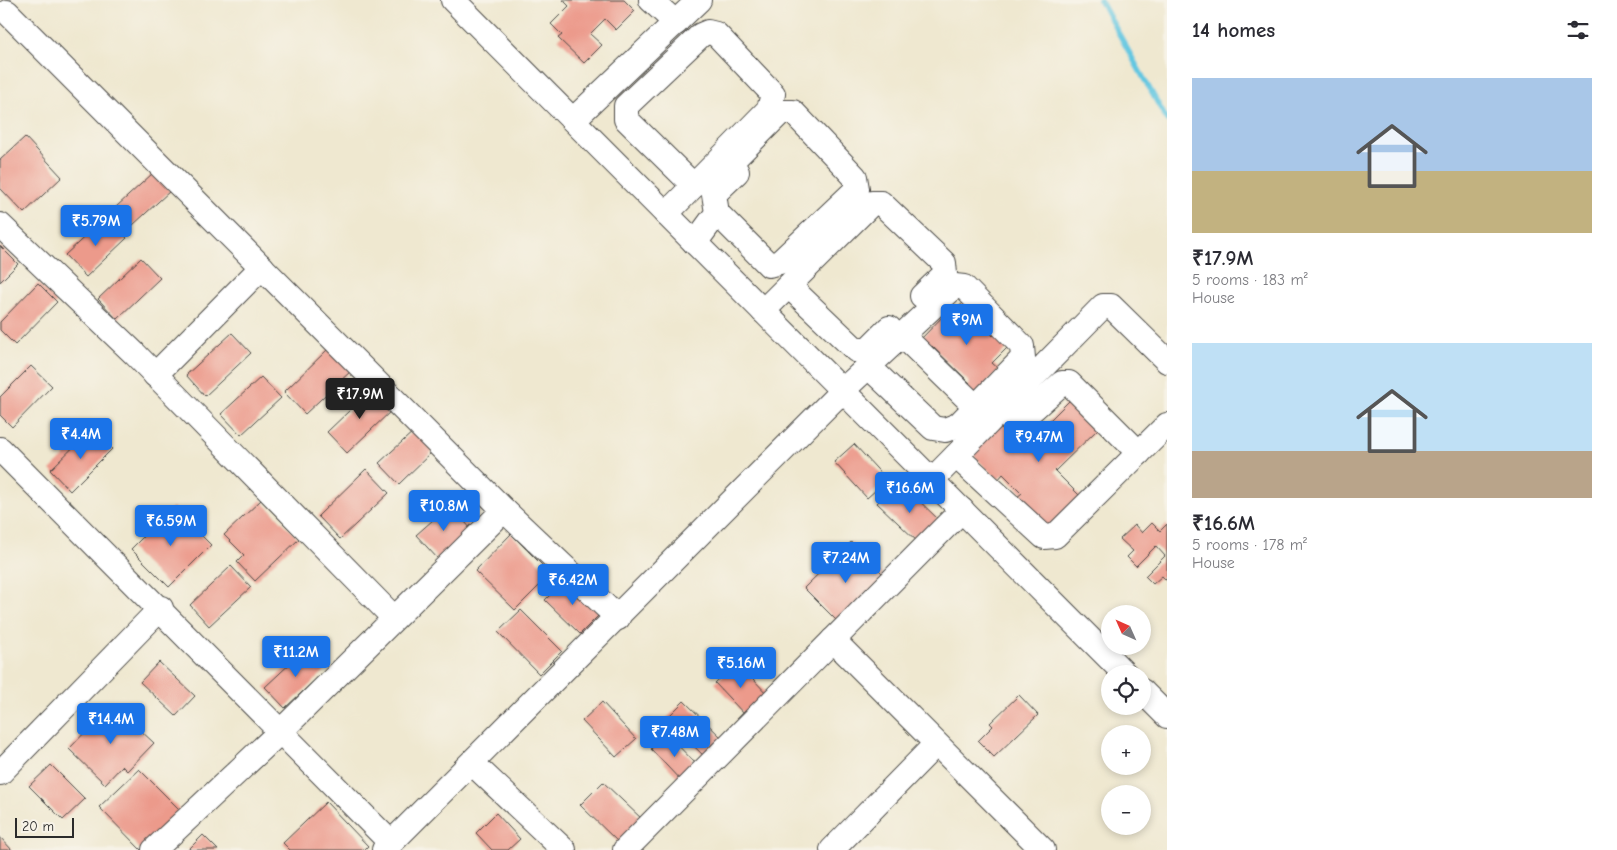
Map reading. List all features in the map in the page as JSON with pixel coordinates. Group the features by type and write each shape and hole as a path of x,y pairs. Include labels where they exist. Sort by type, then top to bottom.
{"street":[{"path":"453,0 1116,665"},
{"path":"651,0 676,22"},
{"path":"573,120 699,0"},
{"path":"9,10 504,510 618,618"},
{"path":"666,214 694,186 769,109 772,103 773,94 716,34 708,32 702,35 626,106 625,112 626,119 694,186"},
{"path":"695,243 717,213 714,194 737,172 734,159 781,112 793,112 854,177 857,189 780,262 769,265 717,213"},
{"path":"763,311 872,203 881,203 944,263 945,274 869,348 856,350 789,286"},
{"path":"0,225 155,375 394,618"},
{"path":"155,375 262,267"},
{"path":"1,451 160,608 280,731 388,846 842,392 955,286 964,288 1022,346 1023,358 958,426 944,430 933,428 869,367"},
{"path":"932,480 1104,306 1112,306 1167,361"},
{"path":"903,336 976,407"},
{"path":"1002,410 1009,418 1023,418 1062,383 1069,383 1139,453"},
{"path":"956,456 1044,537 1055,536 1167,425"},
{"path":"154,850 280,731 504,510"},
{"path":"625,850 962,510"},
{"path":"0,773 160,608"},
{"path":"833,640 1044,850"},
{"path":"1151,700 1167,716"},
{"path":"832,850 936,744"},
{"path":"472,763 564,850"}],"building":[{"path":"563,0 624,0 635,11 616,30 605,19 590,34 602,45 584,63 558,38 562,35 551,24 569,6"},
{"path":"25,137 62,177 24,213 0,188 0,160"},
{"path":"153,173 170,191 133,225 116,207"},
{"path":"106,217 127,238 86,277 65,255"},
{"path":"0,246 18,264 0,282"},
{"path":"141,258 160,278 117,319 98,299"},
{"path":"38,283 57,302 15,345 0,330 0,322"},
{"path":"965,301 985,320 981,324 993,336 997,332 1010,345 992,363 1000,370 973,397 965,389 970,383 932,346 927,351 918,342 950,309 953,312"},
{"path":"232,333 251,353 205,396 186,375"},
{"path":"330,347 352,370 305,414 284,392"},
{"path":"31,366 52,386 12,427 0,415 0,397"},
{"path":"261,377 281,398 241,435 221,414"},
{"path":"373,388 393,409 347,453 327,432"},
{"path":"1071,399 1099,428 1055,471 1082,498 1049,532 1016,498 1022,493 1003,474 998,480 971,453 1004,420 1035,451 1046,440 1038,432"},
{"path":"92,429 112,449 70,491 50,470"},
{"path":"415,430 434,450 399,484 379,463"},
{"path":"854,444 887,480 867,498 834,462"},
{"path":"366,469 389,493 340,539 318,516"},
{"path":"905,487 941,522 920,544 877,503 887,493 894,499"},
{"path":"261,500 299,539 255,581 237,562 244,555 224,535"},
{"path":"450,505 472,530 438,559 416,535"},
{"path":"173,507 211,545 169,587 131,549"},
{"path":"1152,523 1160,531 1167,524 1167,581 1162,576 1153,584 1145,576 1165,556 1156,546 1136,566 1127,557 1133,551 1120,539 1135,525 1142,533"},
{"path":"511,534 551,574 515,610 475,571"},
{"path":"851,542 888,579 841,625 804,588"},
{"path":"231,566 251,587 209,626 190,605"},
{"path":"566,579 601,613 580,634 545,600"},
{"path":"521,610 562,651 539,674 498,632"},
{"path":"308,647 328,668 285,708 265,687"},
{"path":"159,662 195,696 176,716 140,682"},
{"path":"737,662 768,695 746,716 715,683"},
{"path":"1019,695 1038,715 994,757 978,741 993,726 990,723"},
{"path":"684,701 725,741 707,759 666,719"},
{"path":"602,702 636,739 616,757 582,721"},
{"path":"112,704 154,743 127,771 122,766 105,784 69,749"},
{"path":"667,734 698,766 682,782 651,749"},
{"path":"51,765 85,799 63,820 29,786"},
{"path":"139,769 181,811 141,850 99,807"},
{"path":"603,782 643,820 620,844 580,805"},
{"path":"326,802 368,846 364,850 290,850 283,843"},
{"path":"496,813 520,839 508,850 492,850 476,833"},
{"path":"203,835 218,850 188,850"},
{"path":"0,837 12,850 0,850"}],"waterway":[{"path":"1100,0 1167,120"}]}
